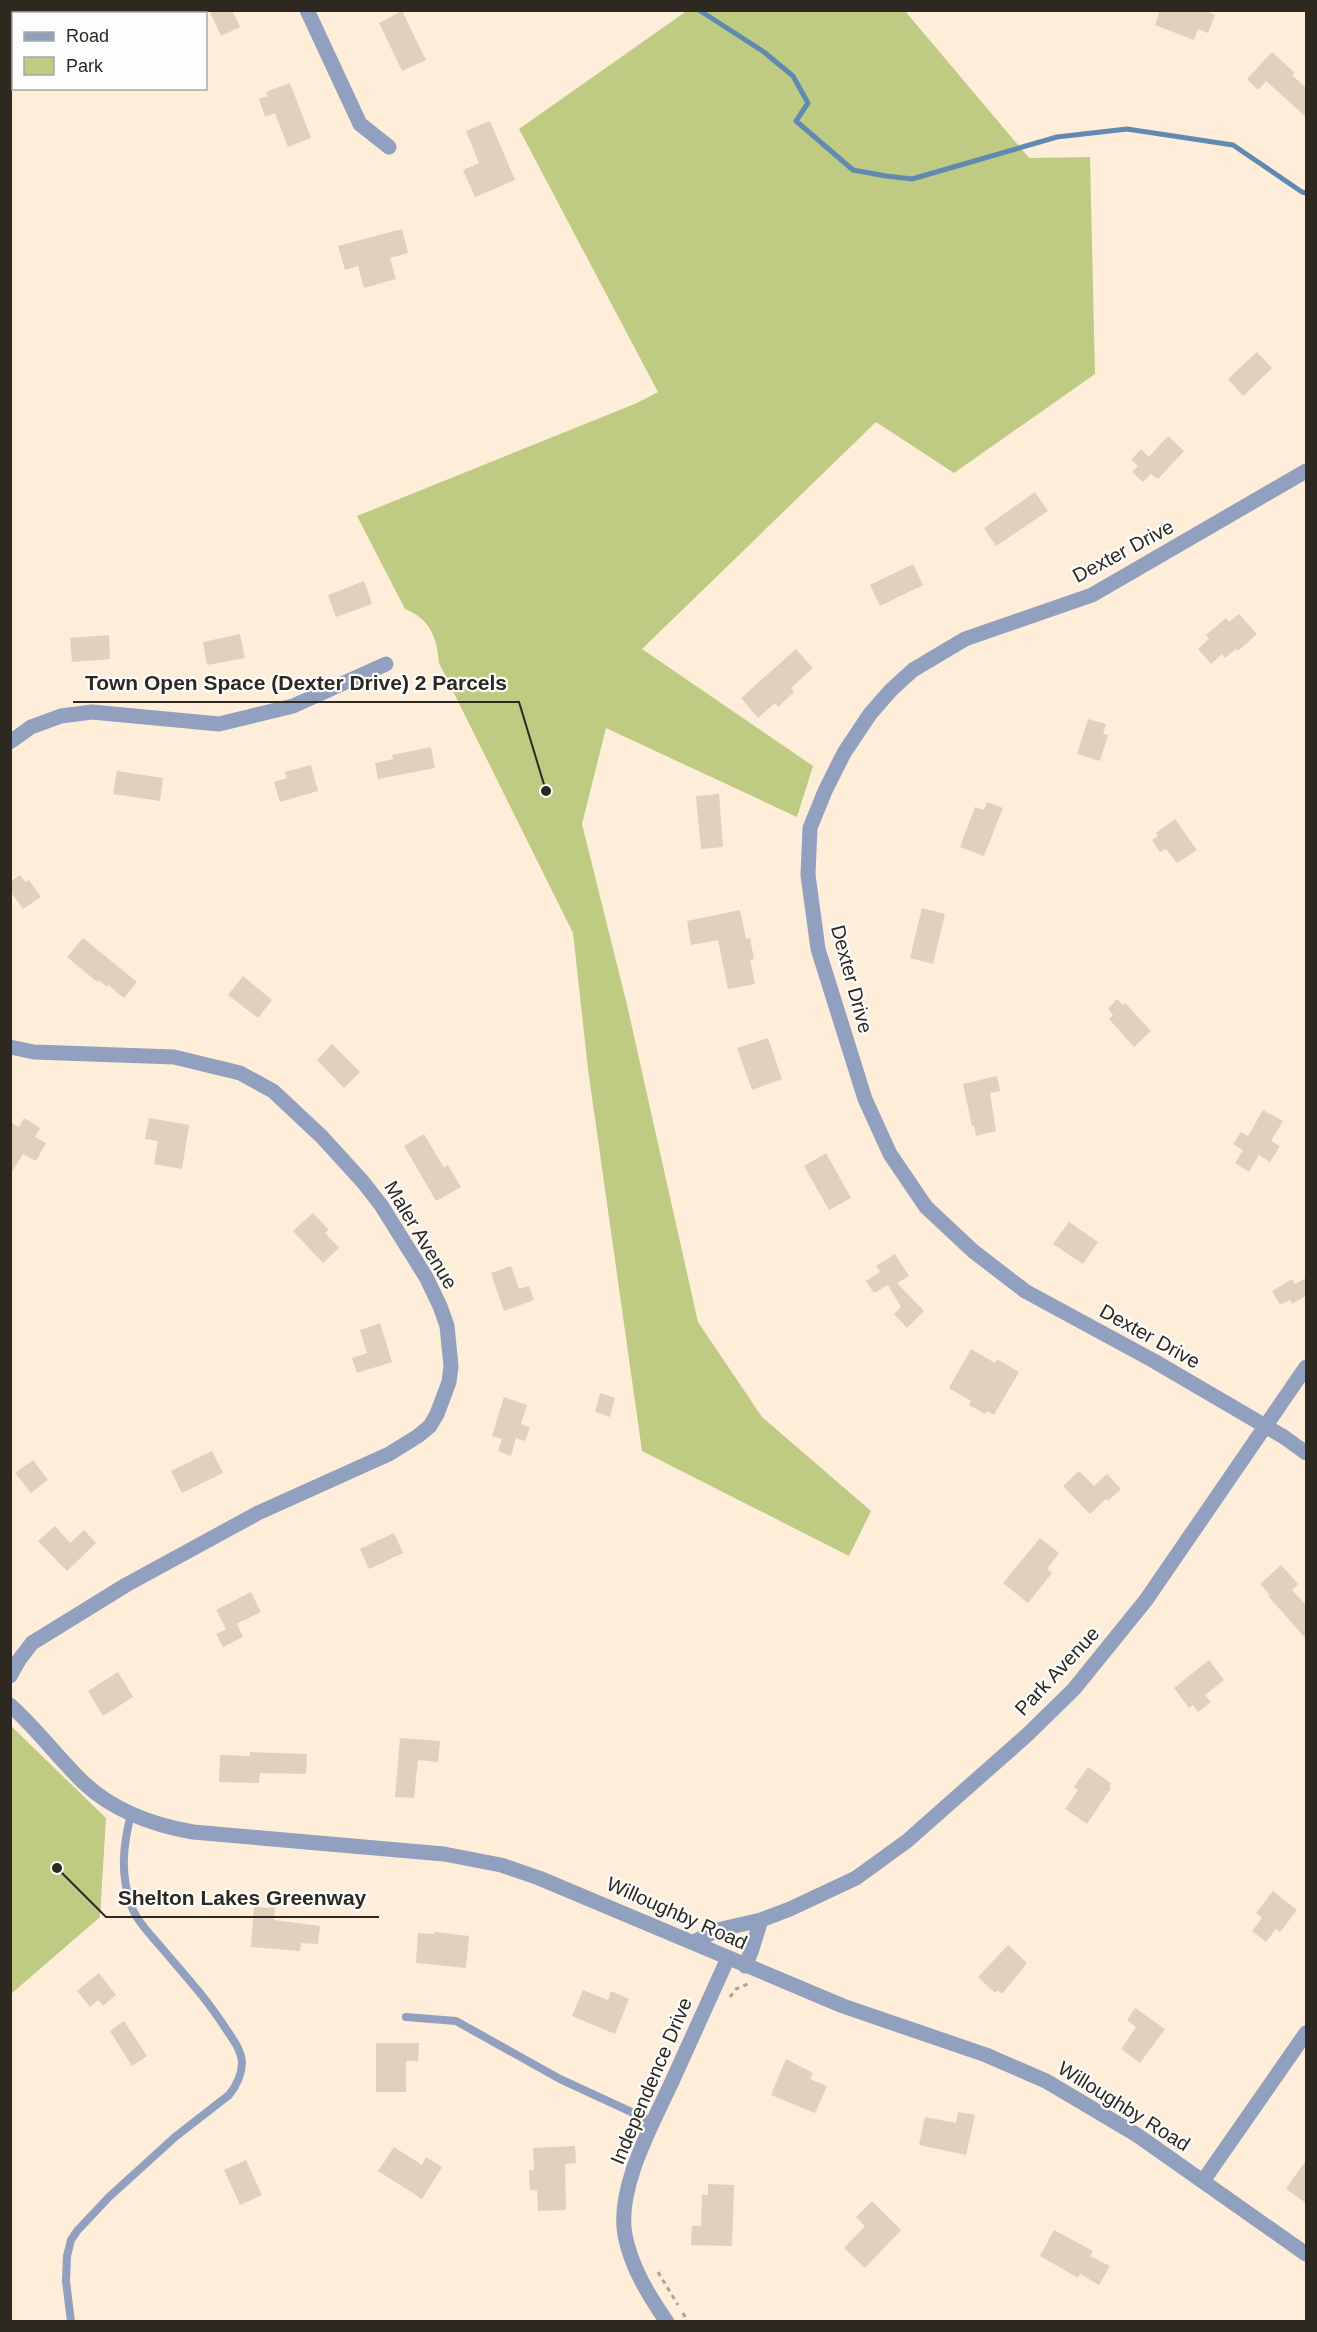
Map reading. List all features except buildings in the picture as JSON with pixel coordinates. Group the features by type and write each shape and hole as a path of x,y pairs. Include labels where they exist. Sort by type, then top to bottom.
{"street":[{"path":"307,10 360,124 389,147"},
{"name":"Dexter Drive","path":"1306,471 1092,595 965,639 913,670 870,714 844,753 810,828 808,875 818,949 865,1099 890,1154 926,1207 973,1251 1025,1291 1154,1361 1284,1437 1306,1453"},
{"path":"10,742 31,727 61,716 92,712 219,724 293,706 386,664"},
{"name":"Maler Avenue","path":"10,1047 34,1052 174,1057 240,1073 273,1091 322,1137 356,1174 393,1224 426,1276 440,1306 447,1326 451,1366 449,1382 438,1413 430,1426 418,1436 390,1454 258,1513 126,1585 15,1655 10,1676"},
{"name":"Park Avenue","path":"694,1942 717,1930 761,1920 822,1896 856,1878 967,1790 1074,1689 1146,1600 1306,1367"},
{"name":"Willoughby Road","path":"10,1705 86,1784 114,1805 154,1824 193,1832 444,1854 501,1865 589,1897 843,2006 986,2055 1029,2073 1087,2104 1127,2129 1306,2254"},
{"path":"751,1968 751,1952 761,1920"},
{"name":"Independence Drive","path":"667,2322 644,2286 632,2260 625,2235 624,2215 627,2193 653,2122 728,1958"},
{"path":"1203,2181 1306,2033"}],"lane":[{"path":"71,2322 66,2281 67,2256 76,2231 109,2197 175,2138 229,2095 237,2086 241,2073 242,2059 236,2043 218,2016 145,1928 131,1907 123,1858 124,1842 131,1814"},
{"path":"406,2016 456,2021 560,2079 653,2122"}],"path":[{"path":"726,2003 736,1989 753,1980 751,1968"},
{"path":"653,2265 688,2322"}],"green space":[{"path":"688,10 905,11 1029,158 1090,157 1095,374 954,473 876,422 642,649 813,766 797,817 606,728 582,824 627,1005 698,1322 762,1417 871,1511 849,1556 642,1451 588,1069 573,933 439,663 431,630 421,618 405,609 357,516 637,403 658,392 519,129"},
{"path":"11,1726 106,1818 100,1917 11,1994"}],"waterway":[{"path":"699,10 764,52 793,76 808,103 796,121 853,170 912,179 1057,137 1127,129 1233,145 1306,193"}],"place":[{"name":"Town Open Space (Dexter Drive) 2 Parcels","path":"546,791"},
{"name":"Shelton Lakes Greenway","path":"57,1868"}]}
